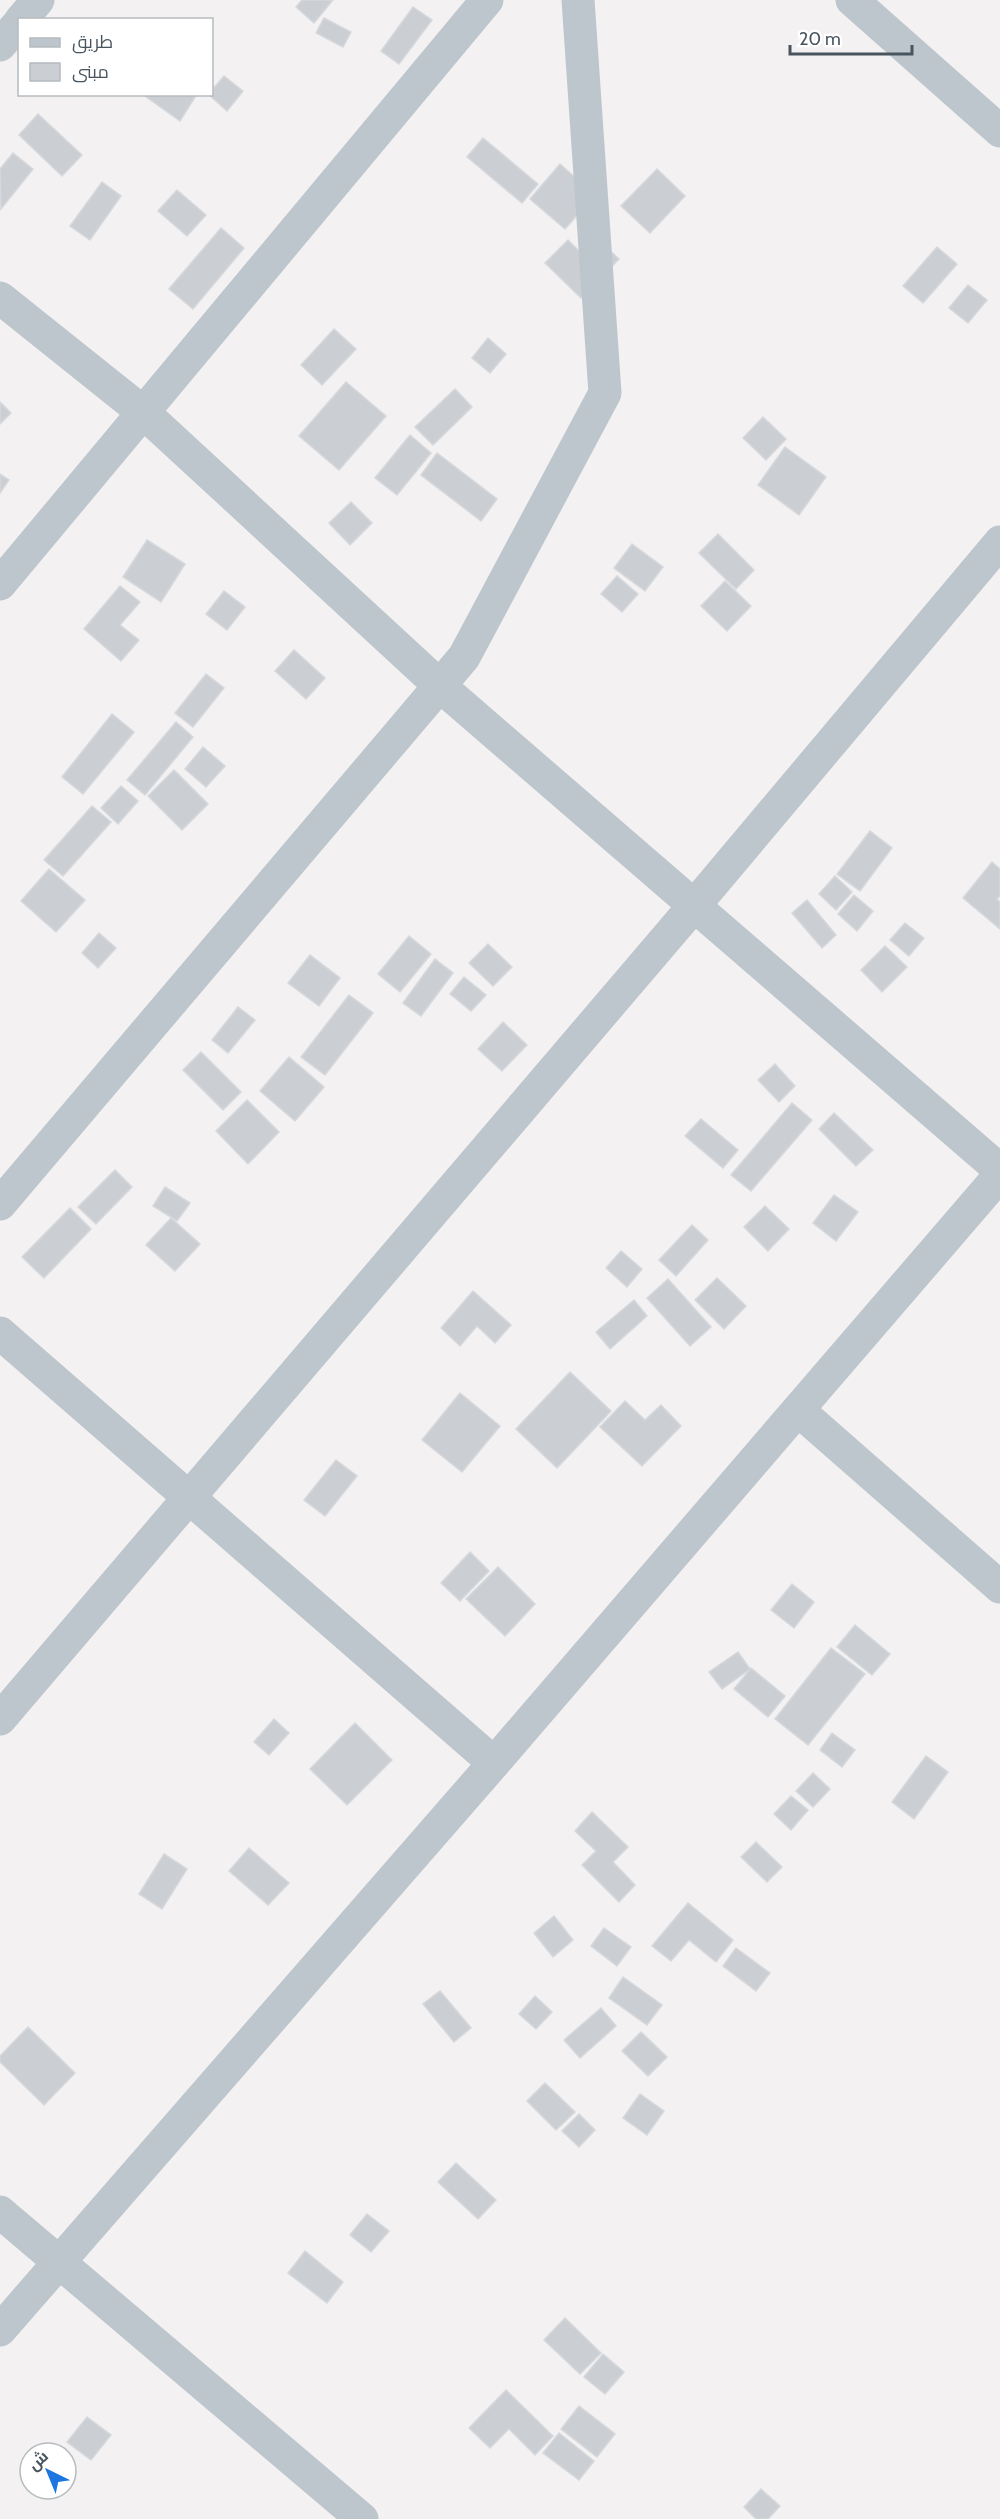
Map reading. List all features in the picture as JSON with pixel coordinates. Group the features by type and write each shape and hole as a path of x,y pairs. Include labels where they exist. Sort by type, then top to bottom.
{"street":[{"path":"23,18 38,0"},
{"path":"0,584 488,0"},
{"path":"0,1203 464,657 605,393 578,0"},
{"path":"852,0 1000,131"},
{"path":"0,45 18,23"},
{"path":"0,298 144,413 440,686 1000,1170"},
{"path":"0,1719 694,905 1000,542"},
{"path":"0,2330 494,1763 1000,1175"},
{"path":"0,1333 494,1763"},
{"path":"798,1410 1000,1587"},
{"path":"0,2212 362,2519"}],"building":[{"path":"302,0 333,0 314,23 296,7"},
{"path":"413,7 432,20 399,64 381,51"},
{"path":"324,18 351,32 343,47 316,33"},
{"path":"224,76 243,91 227,111 210,96 213,96 213,89"},
{"path":"145,96 196,96 180,121"},
{"path":"38,114 82,155 62,176 19,135"},
{"path":"483,138 538,184 522,203 467,157"},
{"path":"13,153 33,169 1,209 0,169"},
{"path":"560,164 595,195 565,229 530,199"},
{"path":"657,169 685,196 650,233 621,206"},
{"path":"102,182 121,196 90,240 70,226"},
{"path":"177,190 206,215 187,236 158,211"},
{"path":"221,228 244,248 193,309 169,289"},
{"path":"568,240 588,260 603,244 619,259 581,298 545,263"},
{"path":"937,247 957,264 923,303 903,286"},
{"path":"968,285 987,300 968,323 949,308"},
{"path":"334,329 356,349 322,385 301,365"},
{"path":"488,338 506,354 490,373 472,358"},
{"path":"346,382 386,416 339,470 299,436"},
{"path":"455,389 472,407 433,445 415,427"},
{"path":"0,402 11,413 0,424"},
{"path":"763,417 786,439 766,460 743,438"},
{"path":"410,435 431,453 397,495 375,478"},
{"path":"785,447 826,477 799,515 758,485"},
{"path":"437,453 497,499 481,521 421,475"},
{"path":"0,474 9,480 0,493"},
{"path":"351,502 372,523 350,545 329,523"},
{"path":"718,534 754,570 736,589 699,553"},
{"path":"147,540 185,564 161,602 123,577"},
{"path":"632,544 663,567 645,591 614,568"},
{"path":"617,576 638,594 622,612 601,594"},
{"path":"725,581 751,606 727,631 701,606"},
{"path":"120,586 140,602 120,625 139,640 121,661 84,629"},
{"path":"224,591 245,607 227,630 206,614"},
{"path":"294,650 325,678 306,699 275,671"},
{"path":"206,674 224,688 193,727 175,713"},
{"path":"112,714 134,732 83,794 62,777"},
{"path":"176,722 193,737 145,795 127,780"},
{"path":"203,747 225,766 206,787 185,769"},
{"path":"174,770 208,804 182,830 148,796"},
{"path":"121,786 138,801 118,824 101,808"},
{"path":"92,806 111,822 63,876 44,860"},
{"path":"870,831 892,848 860,891 837,874"},
{"path":"992,862 1000,869 1000,896 997,899 1000,902 1000,929 963,898"},
{"path":"49,869 85,900 56,932 21,901"},
{"path":"835,876 852,892 836,910 819,894"},
{"path":"854,895 873,911 857,931 838,914"},
{"path":"807,900 836,935 822,948 792,913"},
{"path":"905,923 924,938 909,956 890,940"},
{"path":"99,933 116,948 98,968 82,953"},
{"path":"409,936 431,954 400,992 378,974"},
{"path":"488,944 512,967 493,986 469,963"},
{"path":"885,946 907,967 882,992 861,970"},
{"path":"310,955 340,978 319,1006 288,983"},
{"path":"435,959 453,973 421,1016 403,1003"},
{"path":"464,977 486,995 471,1011 450,994"},
{"path":"349,995 373,1013 325,1075 301,1057"},
{"path":"238,1007 255,1020 228,1053 212,1040"},
{"path":"503,1022 527,1045 502,1071 478,1049"},
{"path":"201,1052 241,1092 223,1110 183,1070"},
{"path":"289,1057 324,1087 295,1121 260,1091"},
{"path":"775,1064 795,1086 779,1102 758,1080"},
{"path":"247,1100 279,1132 248,1164 216,1131"},
{"path":"792,1103 812,1120 751,1191 731,1175"},
{"path":"834,1113 873,1150 856,1166 819,1129"},
{"path":"701,1119 738,1150 723,1168 685,1136"},
{"path":"115,1170 132,1187 96,1224 78,1207"},
{"path":"165,1187 190,1203 177,1221 153,1206"},
{"path":"834,1195 858,1212 836,1241 813,1223"},
{"path":"765,1206 789,1229 768,1251 744,1227"},
{"path":"70,1208 91,1229 44,1278 22,1257"},
{"path":"171,1218 200,1244 175,1271 146,1245"},
{"path":"692,1225 708,1240 676,1276 659,1260"},
{"path":"621,1251 642,1269 627,1287 606,1268"},
{"path":"717,1278 746,1306 724,1329 695,1300"},
{"path":"668,1279 711,1327 690,1346 647,1298"},
{"path":"473,1291 511,1325 495,1343 477,1326 460,1346 441,1328"},
{"path":"634,1300 647,1316 610,1349 596,1332"},
{"path":"570,1372 611,1411 557,1468 516,1429"},
{"path":"460,1393 500,1426 462,1472 422,1440"},
{"path":"625,1401 645,1420 661,1405 681,1426 642,1466 600,1427"},
{"path":"336,1460 357,1476 325,1516 304,1500"},
{"path":"470,1552 489,1571 460,1601 441,1583"},
{"path":"498,1567 535,1604 505,1636 466,1599"},
{"path":"792,1584 814,1602 794,1628 771,1610"},
{"path":"855,1625 890,1654 872,1675 837,1647"},
{"path":"831,1648 865,1674 808,1745 775,1719"},
{"path":"738,1652 750,1669 722,1689 709,1672"},
{"path":"751,1668 785,1696 768,1717 734,1689"},
{"path":"274,1719 289,1733 269,1755 254,1742"},
{"path":"355,1723 392,1760 347,1805 310,1769"},
{"path":"832,1733 855,1750 842,1767 820,1750"},
{"path":"926,1756 948,1772 914,1819 892,1802"},
{"path":"813,1773 830,1789 813,1807 796,1791"},
{"path":"791,1796 808,1810 791,1830 774,1814"},
{"path":"592,1812 628,1847 613,1862 635,1885 619,1902 582,1865 596,1851 575,1831"},
{"path":"756,1842 782,1867 767,1882 741,1857"},
{"path":"249,1848 289,1883 268,1905 229,1871"},
{"path":"164,1854 187,1869 162,1909 139,1894"},
{"path":"688,1903 733,1940 716,1962 689,1940 671,1961 652,1946"},
{"path":"554,1916 573,1940 553,1957 534,1933"},
{"path":"604,1928 631,1947 617,1966 591,1946"},
{"path":"736,1948 770,1973 756,1991 723,1966"},
{"path":"623,1977 662,2005 647,2025 609,1998"},
{"path":"440,1991 471,2028 454,2042 423,2004"},
{"path":"535,1996 552,2012 536,2029 519,2014"},
{"path":"601,2008 616,2026 580,2058 564,2040"},
{"path":"28,2027 75,2073 44,2105 0,2062 0,2056"},
{"path":"641,2032 667,2057 648,2076 622,2051"},
{"path":"545,2083 575,2112 556,2130 527,2101"},
{"path":"640,2094 664,2111 647,2135 623,2118"},
{"path":"579,2114 595,2130 579,2147 562,2131"},
{"path":"456,2163 496,2200 478,2219 438,2182"},
{"path":"367,2214 389,2231 371,2252 350,2235"},
{"path":"305,2251 343,2282 327,2303 288,2273"},
{"path":"565,2318 601,2353 580,2374 544,2340"},
{"path":"603,2354 624,2372 605,2394 584,2377"},
{"path":"506,2390 553,2436 535,2455 509,2429 490,2448 469,2428"},
{"path":"579,2406 615,2434 597,2457 561,2429"},
{"path":"87,2417 111,2435 91,2460 78,2450 78,2441 68,2441"},
{"path":"559,2433 594,2461 579,2480 543,2453"},
{"path":"761,2489 780,2506 768,2519 756,2519 744,2507"}]}
